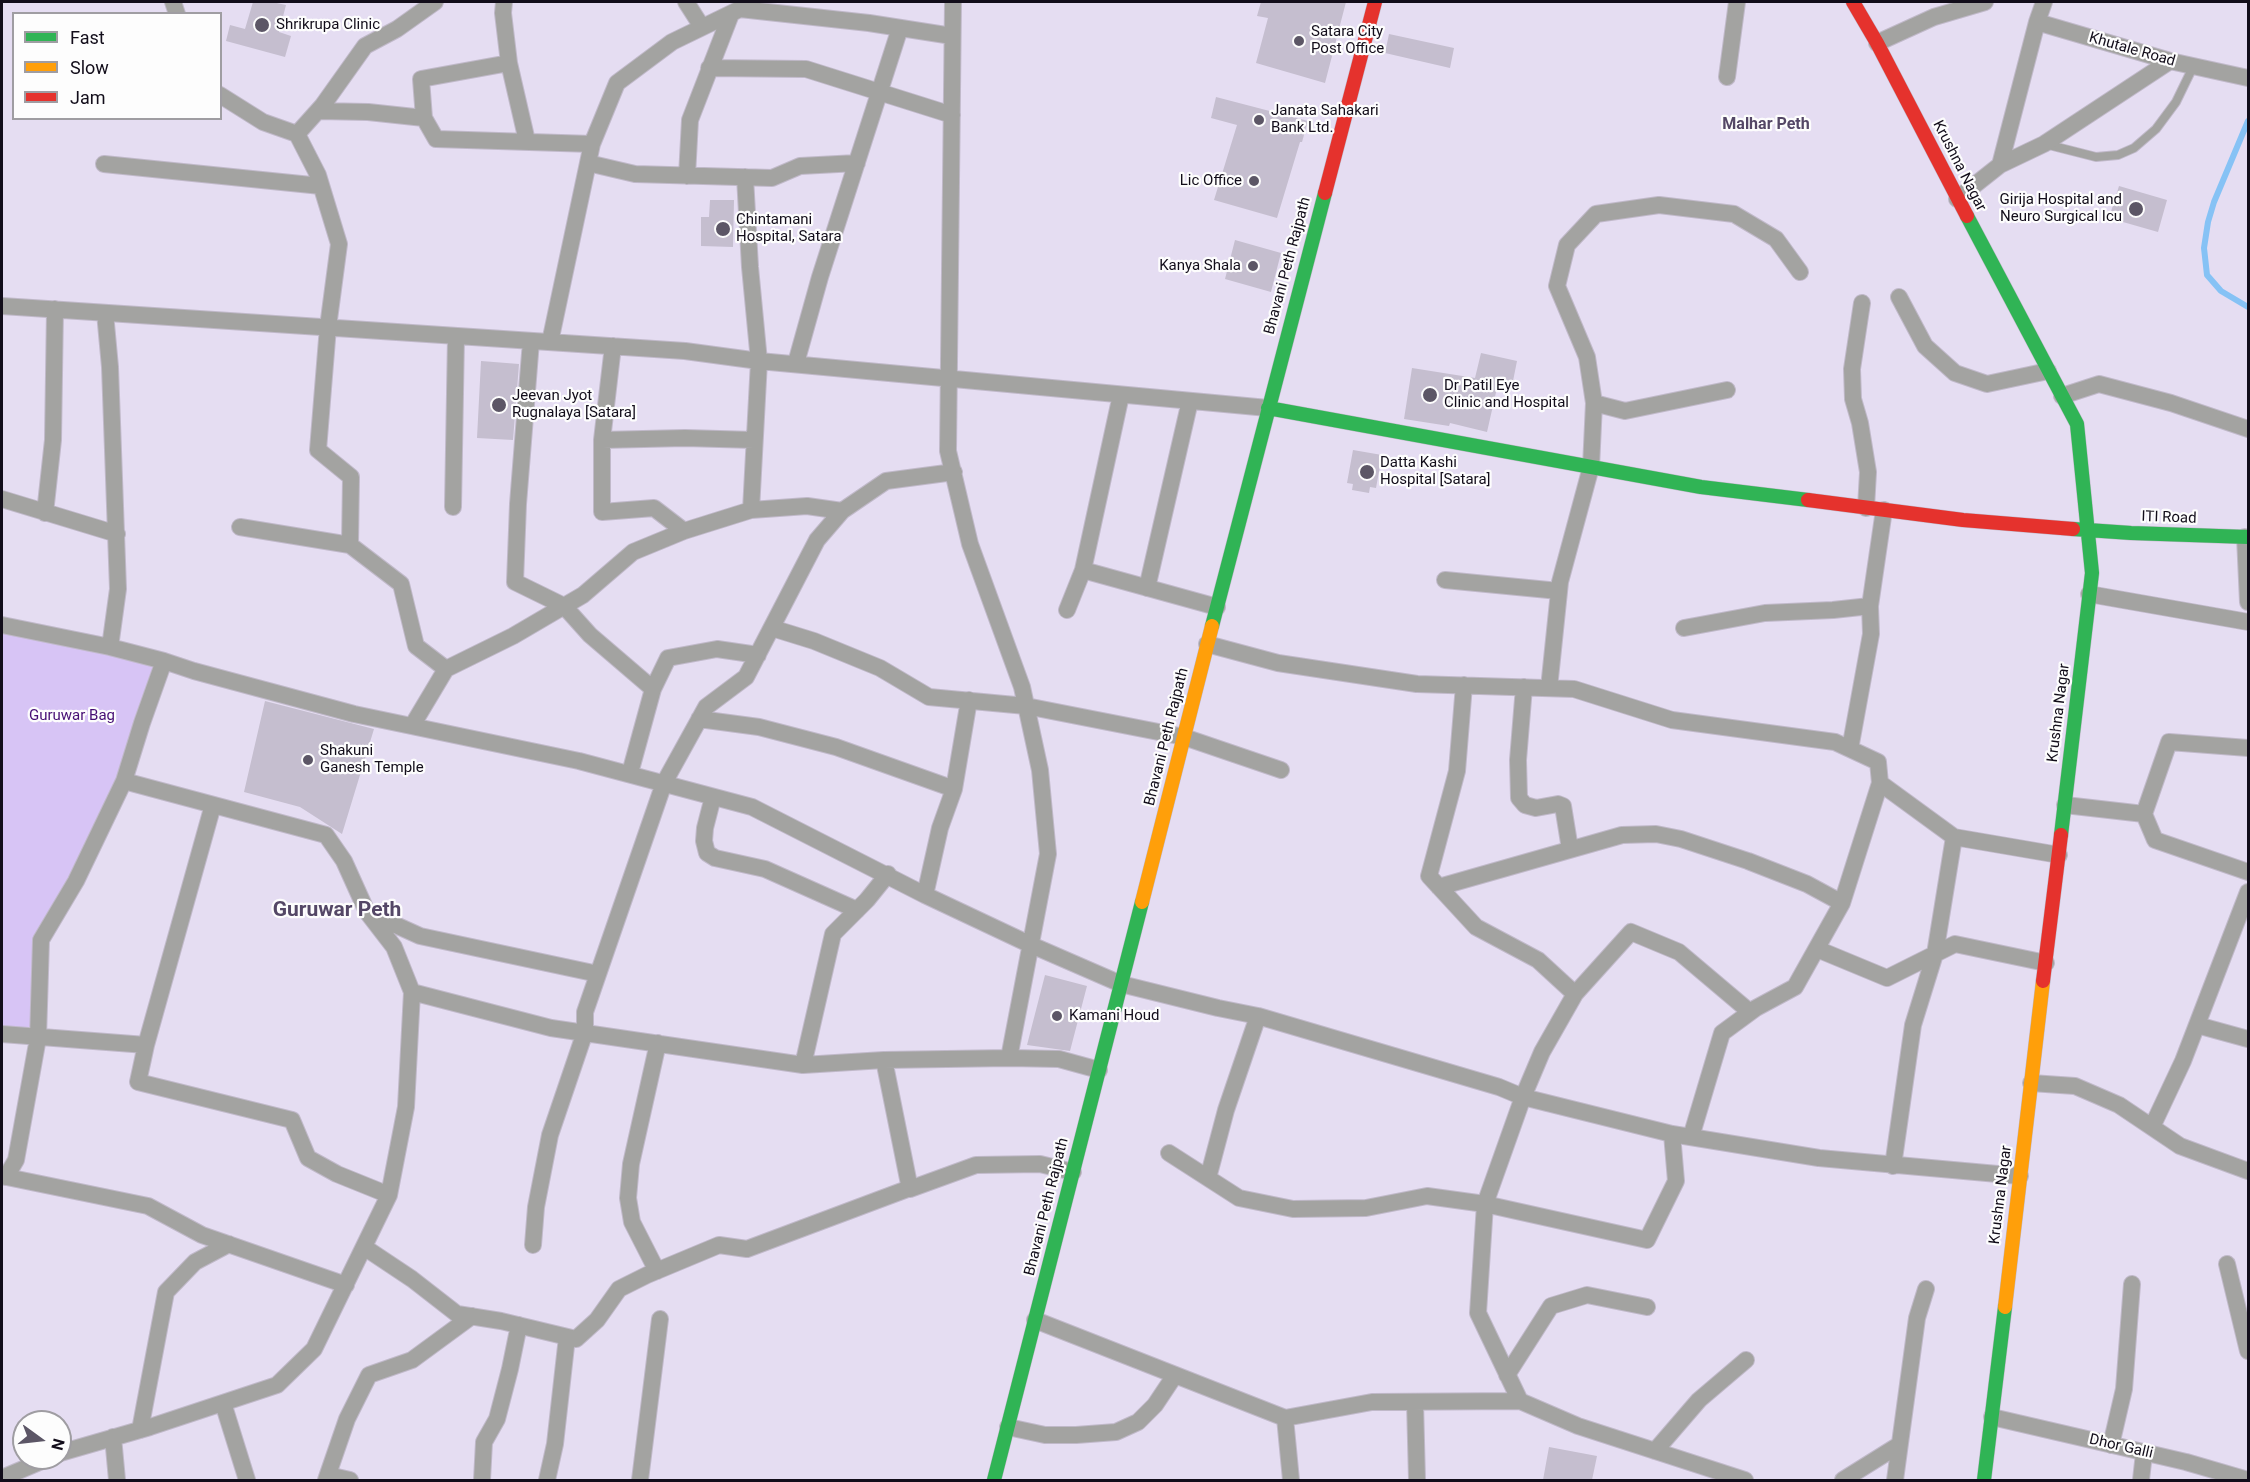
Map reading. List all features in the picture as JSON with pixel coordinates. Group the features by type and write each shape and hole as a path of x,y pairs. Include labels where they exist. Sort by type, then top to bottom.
{"main road":[{"name":"Bhavani Peth Rajpath","path":"994,1480 1207,644 1375,2"},
{"name":"Krushna Nagar","path":"1853,2 1877,43 2048,371 2078,423 2092,573 1984,1480"},
{"name":"ITI Road","path":"1268,408 1701,487 1963,520 2088,530 2247,537"}],"street":[{"path":"297,134 318,111 365,46 397,29 435,2"},
{"path":"504,2 503,13 509,63 527,141"},
{"path":"686,2 702,27"},
{"path":"954,2 948,451 970,544 1022,687 1040,770 1048,854 1009,1058"},
{"path":"1727,77 1737,2"},
{"path":"1877,43 1934,17 1985,2"},
{"path":"2000,165 2044,2"},
{"path":"550,342 592,144 617,83 672,42 740,9 952,36"},
{"path":"687,176 690,120 731,14"},
{"name":"Khutale Road","path":"2037,22 2170,62 2248,78"},
{"path":"796,363 820,277 900,28"},
{"path":"1957,199 2000,165 2044,144 2170,62"},
{"path":"509,63 421,79 424,118 436,139 592,144"},
{"path":"709,68 806,69 952,115"},
{"path":"222,96 249,115 297,134 318,175 339,244 328,327 318,450 351,477 350,545"},
{"path":"318,111 368,112 424,118"},
{"path":"588,162 635,174 772,178 800,166 857,162"},
{"path":"104,164 321,186"},
{"path":"745,177 750,267 759,361 751,510"},
{"path":"1549,688 1559,591 1590,467 1594,403 1587,357 1557,286 1567,245 1596,214 1659,205 1734,214 1776,239 1800,272"},
{"path":"1899,297 1925,346 1955,373 1987,384 2048,371"},
{"path":"1862,303 1852,369 1853,399 1860,423 1868,472 1866,508"},
{"path":"2,306 685,351 759,361 1268,408"},
{"path":"45,513 53,440 55,309"},
{"path":"105,312 110,367 118,589 110,647"},
{"path":"453,507 456,336"},
{"path":"531,341 518,504 515,582 564,606 590,635 653,689"},
{"path":"613,346 602,440 602,512 654,508 684,531"},
{"path":"2062,396 2099,384 2171,403 2248,429"},
{"path":"1594,403 1625,411 1727,390"},
{"path":"1067,610 1083,570 1121,395"},
{"path":"1147,588 1190,401"},
{"path":"602,440 685,438 754,440"},
{"path":"533,1245 536,1207 550,1135 585,1032 585,1012 664,783 706,707 746,677 817,540 842,511 886,481 954,472"},
{"path":"2,499 117,534"},
{"path":"412,726 446,669 513,636 583,595 633,552 684,531 751,510 807,506 842,511"},
{"path":"1850,749 1871,634 1870,606 1884,510"},
{"path":"240,527 350,545 401,584 416,646 446,669"},
{"path":"2247,537 2248,602"},
{"path":"1083,570 1217,607"},
{"path":"1445,580 1559,591"},
{"path":"2090,594 2248,622"},
{"path":"1684,628 1765,613 1870,606"},
{"path":"2,626 110,647 354,714 630,773 752,807 888,874 925,895 1121,984 1258,1016 1523,1097 1672,1134 1819,1158 2020,1176"},
{"path":"772,628 814,641 880,668 929,697 1026,706 1184,737 1281,770"},
{"path":"1207,644 1278,663 1417,684 1574,689 1672,720 1835,742 1878,762 1880,783 1842,903 1795,987 1750,1012 1722,1033 1691,1137"},
{"path":"630,773 653,689 668,658 717,649 758,655"},
{"path":"164,661 124,781 76,881 41,940 38,1038 16,1160 4,1177 148,1206 202,1235 346,1285"},
{"path":"1464,685 1457,771 1429,876 1476,927 1538,960 1575,994"},
{"path":"1524,687 1518,760 1519,798 1525,805 1536,808 1558,804 1563,806 1570,849"},
{"path":"925,895 940,828 954,789 969,700"},
{"path":"699,719 759,727 825,744 954,789"},
{"path":"2248,748 2169,742 2144,814 2155,840 2248,872"},
{"path":"72,1450 277,1385 314,1349 389,1195 406,1107 412,992 394,947 367,912 344,861 326,836 124,781"},
{"path":"1880,783 1954,837 2059,855"},
{"path":"713,796 705,828 704,841 707,853 715,858 765,869 856,910"},
{"path":"213,805 146,1045 138,1082 292,1120 308,1158 337,1174 389,1195"},
{"path":"2064,805 2144,814"},
{"path":"1439,887 1622,835 1656,834 1681,839 1749,861 1807,884 1842,903"},
{"path":"1893,1166 1913,1025 1935,954 1954,837"},
{"path":"803,1065 833,934 888,874"},
{"path":"2152,1127 2197,1025 2248,892"},
{"path":"367,912 420,936 598,974"},
{"path":"1520,1401 1478,1313 1485,1204 1523,1097 1542,1052 1575,994 1631,932 1679,952 1750,1012"},
{"path":"1817,949 1887,978 1955,944 2046,963"},
{"path":"412,992 551,1028 803,1065 884,1060 1009,1058 1059,1059 1099,1070"},
{"path":"1208,1178 1226,1110 1258,1016"},
{"path":"2197,1025 2248,1039"},
{"path":"2,1034 146,1045"},
{"path":"657,1271 632,1222 628,1198 631,1164 658,1043"},
{"path":"884,1060 910,1188"},
{"path":"2031,1083 2075,1086 2119,1105 2180,1146 2248,1170"},
{"path":"1169,1153 1239,1198 1293,1209 1366,1208 1427,1196 1485,1204 1647,1240 1676,1181 1672,1134"},
{"path":"364,1247 457,1314 519,1325 576,1339 597,1320 620,1289 719,1245 747,1249 976,1165 1040,1164 1073,1172"},
{"path":"140,1430 166,1292 195,1262 230,1244"},
{"path":"2227,1264 2248,1351"},
{"path":"2111,1445 2124,1389 2132,1284"},
{"path":"1895,1480 1917,1318 1926,1289"},
{"path":"1508,1375 1551,1306 1587,1295 1647,1307"},
{"path":"350,1480 327,1478 346,1419 369,1375 411,1360 472,1316"},
{"path":"640,1480 660,1319"},
{"path":"1035,1320 1285,1418 1372,1402 1520,1401 1578,1426 1745,1480"},
{"path":"482,1480 484,1442 497,1419 519,1325"},
{"path":"547,1480 555,1444 567,1336"},
{"path":"1655,1451 1699,1400 1746,1360"},
{"path":"1008,1426 1045,1434 1076,1435 1116,1432 1138,1422 1155,1405 1174,1374"},
{"path":"1416,1402 1417,1480"},
{"path":"223,1403 247,1480"},
{"name":"Dhor Galli","path":"1992,1417 2248,1480"},
{"path":"1285,1418 1292,1480"},
{"path":"113,1437 117,1480"},
{"path":"1843,1480 1899,1445"},
{"path":"2141,1480 2144,1453"},
{"path":"2,1478 21,1470"}],"lane":[{"path":"2044,144 2096,157 2118,155 2134,148 2156,129 2176,102 2193,67"}],"green space":[{"name":"Guruwar Bag","path":"2,623 161,663 124,781 41,940 38,1032 2,1028"}],"building":[{"path":"253,2 286,5 279,32 291,36 285,57 226,41 230,25 245,29"},
{"name":"Satara City Post Office","path":"1261,2 1346,2 1325,83 1256,63 1268,18 1257,16"},
{"path":"1389,34 1454,48 1450,68 1385,53"},
{"path":"1216,97 1308,121 1277,218 1214,200 1237,125 1211,118"},
{"path":"2119,186 2167,200 2158,232 2109,218"},
{"path":"710,200 734,200 733,247 701,246 701,217 709,217"},
{"name":"Kanya Shala","path":"1235,240 1281,253 1271,292 1225,279"},
{"path":"1481,353 1517,361 1511,391 1497,388 1487,432 1450,423 1449,426 1404,419 1412,368 1475,378"},
{"path":"481,361 519,364 513,440 477,438"},
{"path":"1353,450 1382,455 1376,488 1370,487 1369,493 1352,490 1353,484 1347,483"},
{"name":"Shakuni Ganesh Temple","path":"265,701 374,729 342,834 300,807 244,792"},
{"name":"Kamani Houd","path":"1045,975 1087,986 1070,1051 1027,1045"},
{"path":"1549,1447 1597,1456 1592,1480 1543,1480"}],"waterway":[{"path":"2248,121 2214,202 2204,248 2207,275 2221,291 2248,307"}],"traffic: fast":[{"path":"1212,626 1325,193"},
{"path":"1967,216 2077,424 2092,573 2061,835"},
{"path":"1268,408 1701,487 1808,500"},
{"path":"2073,529 2248,537"},
{"path":"994,1480 1142,902"},
{"path":"1984,1480 2005,1307"}],"traffic: slow":[{"path":"1142,902 1212,626"},
{"path":"2005,1307 2043,981"}],"traffic: jam":[{"path":"1325,193 1375,2"},
{"path":"1853,2 1877,43 1967,216"},
{"path":"1808,500 1963,520 2073,529"},
{"path":"2043,981 2061,835"}],"place":[{"name":"Shrikrupa Clinic","path":"262,25"},
{"name":"Satara City Post Office","path":"1299,41"},
{"name":"Janata Sahakari Bank Ltd.","path":"1259,120"},
{"name":"Lic Office","path":"1254,181"},
{"name":"Girija Hospital and Neuro Surgical Icu","path":"2136,209"},
{"name":"Chintamani Hospital, Satara","path":"723,229"},
{"name":"Kanya Shala","path":"1253,266"},
{"name":"Dr Patil Eye Clinic and Hospital","path":"1430,395"},
{"name":"Jeevan Jyot Rugnalaya [Satara]","path":"499,405"},
{"name":"Datta Kashi Hospital [Satara]","path":"1367,472"},
{"name":"Shakuni Ganesh Temple","path":"308,760"},
{"name":"Kamani Houd","path":"1057,1016"}],"district":[{"name":"Malhar Peth","path":"1766,125"},
{"name":"Guruwar Peth","path":"337,911"}]}
